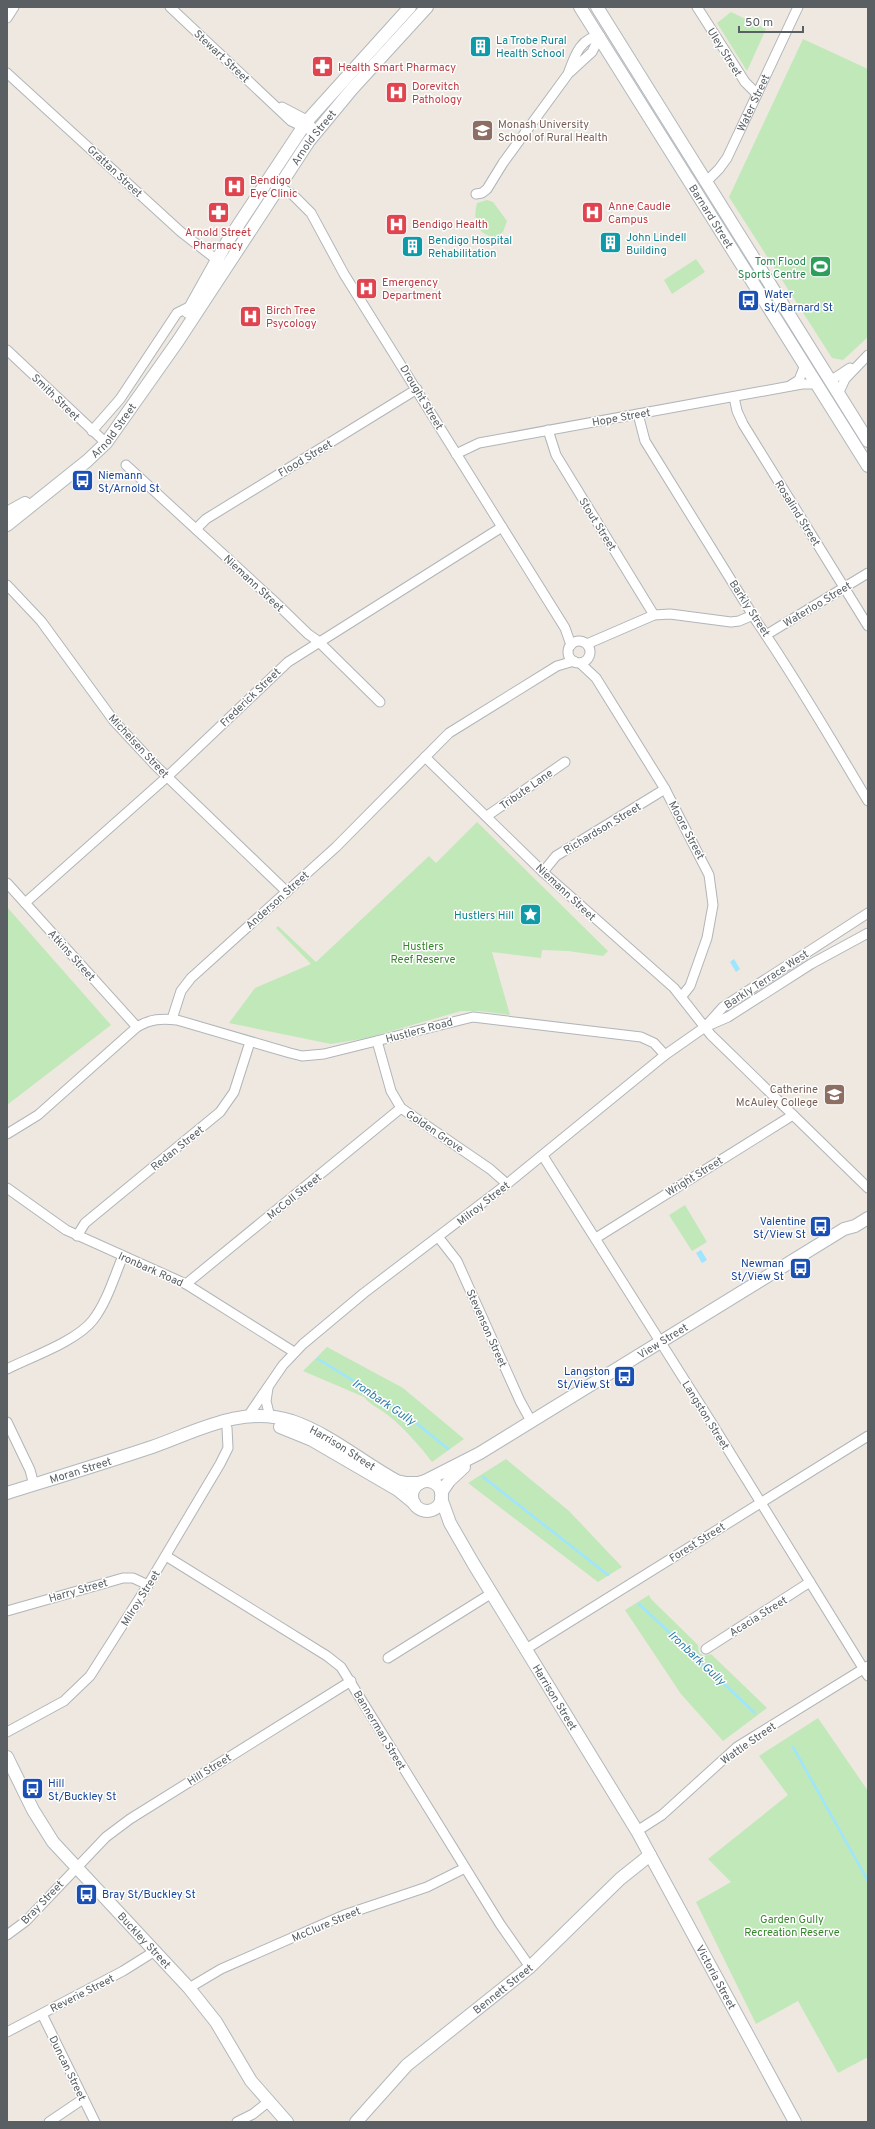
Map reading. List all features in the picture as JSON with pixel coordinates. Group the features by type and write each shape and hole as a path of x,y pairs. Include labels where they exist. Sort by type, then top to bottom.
{"street":[{"path":"7,10 10,7"},
{"path":"7,18 14,7"},
{"name":"Stewart Street","path":"170,7 275,104 316,133"},
{"name":"Arnold Street","path":"7,525 87,461 106,443 162,361 221,263 266,180 305,124 410,7"},
{"name":"Arnold Street","path":"162,361 191,306 316,133 352,89 427,7"},
{"name":"Barnard Street","path":"580,7 600,36 737,258 867,464"},
{"name":"Barnard Street","path":"597,7 731,224 868,441"},
{"name":"Uley Street","path":"697,7 745,82 757,94"},
{"name":"Water Street","path":"695,190 706,182 719,169 727,158 798,7"},
{"path":"476,194 482,194 487,189 503,163 568,74 592,52 600,36 610,29"},
{"name":"Grattan Street","path":"7,73 186,236 221,263"},
{"name":"Drought Street","path":"266,180 293,195 310,213 342,270 565,628 586,648"},
{"path":"731,224 733,237 739,247 737,258"},
{"name":"Arnold Street","path":"92,431 120,399 175,316 180,311 191,306"},
{"name":"Smith Street","path":"7,350 106,443"},
{"path":"867,464 845,418 830,394 828,388 830,381 857,364 868,355"},
{"path":"838,394 845,379 857,364"},
{"path":"788,387 799,380 805,366"},
{"name":"Hope Street","path":"456,454 479,443 788,387 817,384"},
{"name":"Flood Street","path":"196,529 206,519 417,389"},
{"name":"Rosalind Street","path":"734,397 737,410 743,424 868,626"},
{"name":"Barkly Street","path":"638,414 644,440 753,615 816,712 868,801"},
{"name":"Stout Street","path":"548,430 556,455 654,615"},
{"name":"Niemann Street","path":"126,465 308,634 318,641 380,702"},
{"name":"Arnold Street","path":"7,513 52,488"},
{"name":"Frederick Street","path":"25,903 168,776 288,662 318,641 502,527"},
{"name":"Waterloo Street","path":"766,635 868,573"},
{"name":"Michelsen Street","path":"7,585 41,621 114,721 287,892"},
{"path":"570,649 586,648 636,621 654,615 670,614 731,622 739,621 753,615"},
{"name":"Drought Street","path":"565,628 570,649 577,662"},
{"name":"Anderson Street","path":"172,1019 177,999 185,985 347,837 449,732 558,666 577,662 586,648"},
{"name":"Moore Street","path":"586,648 596,678 665,789 705,863 712,890 713,905 707,938 690,986 682,996"},
{"name":"Anderson Street","path":"558,666 570,649"},
{"name":"Moore Street","path":"577,662 596,678"},
{"name":"Niemann Street","path":"425,757 543,872 682,996 705,1027 792,1115 868,1188"},
{"name":"Tribute Lane","path":"487,816 565,762"},
{"name":"Richardson Street","path":"543,872 556,856 665,789"},
{"name":"Atkins Street","path":"7,883 137,1027"},
{"name":"Barkly Terrace West","path":"705,1027 723,1007 868,913"},
{"name":"Barkly Terrace West","path":"705,1027 728,1017 812,964 868,933"},
{"name":"Hustlers Road","path":"172,1019 290,1053 312,1056 473,1017 641,1037 654,1043 665,1055"},
{"path":"7,1134 38,1115 137,1027 153,1020 172,1019"},
{"name":"Milroy Street","path":"248,1416 294,1352 364,1293 439,1238 543,1156 665,1055 705,1027"},
{"name":"Golden Grove","path":"377,1041 391,1091 401,1108 490,1169 507,1184"},
{"name":"Redan Street","path":"77,1236 85,1223 220,1112 234,1092 250,1042"},
{"name":"McColl Street","path":"186,1284 401,1108"},
{"name":"Wright Street","path":"596,1238 792,1115"},
{"name":"Langston Street","path":"543,1156 596,1238 810,1582 867,1670"},
{"name":"Ironbark Road","path":"7,1188 66,1230 186,1284 294,1352"},
{"name":"View Street","path":"844,1229 854,1218 868,1209"},
{"name":"View Street","path":"423,1482 480,1453 844,1229 855,1226 868,1218"},
{"name":"Stevenson Street","path":"439,1238 456,1261 520,1401 531,1421"},
{"path":"7,1369 86,1328 100,1308 123,1256"},
{"path":"264,1419 269,1387"},
{"name":"Moran Street","path":"7,1493 153,1446 203,1427 248,1416 264,1419"},
{"name":"Moran Street","path":"153,1446 264,1419"},
{"name":"Harrison Street","path":"264,1419 291,1421 309,1428 397,1481 406,1483 423,1482"},
{"name":"Harrison Street","path":"264,1419 306,1436 398,1490 414,1503"},
{"path":"7,1422 30,1470 34,1485"},
{"name":"Milroy Street","path":"7,1732 52,1708 82,1685 98,1664 166,1556 225,1455 228,1441 227,1428"},
{"name":"Forest Street","path":"526,1649 868,1436"},
{"name":"View Street","path":"441,1495 453,1476 480,1453"},
{"path":"423,1482 433,1483 441,1495 438,1506 430,1511 420,1509 414,1503 412,1498 414,1489 423,1482"},
{"name":"Harrison Street","path":"441,1495 450,1523 473,1563 637,1831"},
{"name":"Harrison Street","path":"430,1511 442,1521 452,1538 473,1563"},
{"name":"Bannerman Street","path":"166,1556 332,1658 342,1667 465,1868 530,1967"},
{"name":"Harry Street","path":"7,1611 123,1578 133,1578 148,1585"},
{"name":"Acacia Street","path":"706,1649 810,1582"},
{"path":"388,1658 492,1593"},
{"name":"Wattle Street","path":"637,1831 662,1815 737,1747 867,1670"},
{"name":"Hill Street","path":"76,1868 106,1837 130,1819 351,1681"},
{"name":"Buckley Street","path":"7,1757 33,1810 45,1829 76,1868 189,1988 216,2022 250,2081 287,2122"},
{"name":"Victoria Street","path":"637,1831 795,2122"},
{"name":"Bennett Street","path":"356,2122 407,2065 530,1967 620,1879 650,1855"},
{"name":"Bray Street","path":"7,1935 26,1921 76,1868"},
{"name":"McClure Street","path":"189,1988 221,1969 337,1918 427,1887 465,1868"},
{"name":"Reverie Street","path":"7,2032 123,1972 155,1951"},
{"name":"Duncan Street","path":"42,2014 95,2122"},
{"path":"49,2122 83,2099"},
{"path":"237,2122 253,2114 268,2102"}],"green space":[{"path":"731,12 766,29 747,71 717,23"},
{"name":"Tom Flood Sports Centre","path":"803,39 868,69 868,337 843,360 832,358 729,197"},
{"path":"487,200 493,202 507,221 503,232 495,237 483,233 477,225 475,215 477,203"},
{"path":"696,259 705,272 672,294 664,280"},
{"name":"Hustlers Reef Reserve","path":"477,822 608,951 603,956 568,951 542,950 541,958 492,952 510,1015 479,1011 461,1011 367,1038 331,1044 229,1023 255,988 311,964 276,928 278,926 316,962 429,856 436,863"},
{"path":"7,907 111,1025 7,1105"},
{"path":"685,1205 707,1242 692,1251 669,1215"},
{"path":"327,1347 403,1388 464,1439 432,1462 401,1427 364,1397 303,1371"},
{"path":"506,1459 569,1511 622,1567 598,1582 468,1483"},
{"path":"649,1595 651,1599 698,1645 699,1653 704,1656 711,1654 767,1708 723,1741 681,1694 625,1610"},
{"name":"Garden Gully Recreation Reserve","path":"818,1718 868,1791 868,2057 838,2073 798,2001 756,2024 696,1902 731,1882 708,1859 788,1795 759,1756"}],"water":[{"path":"734,959 740,969 736,972 730,962"},
{"path":"701,1250 707,1260 702,1263 696,1253"}],"waterway":[{"name":"Ironbark Gully","path":"318,1359 398,1408 448,1449"},
{"name":"Ironbark Gully","path":"483,1477 608,1575"},
{"name":"Ironbark Gully","path":"639,1604 755,1713"},
{"name":"Ironbark Gully","path":"793,1747 868,1881"}],"place":[{"name":"La Trobe Rural Health School","path":"481,46"},
{"name":"Health Smart Pharmacy","path":"322,67"},
{"name":"Dorevitch Pathology","path":"397,92"},
{"name":"Monash University School of Rural Health","path":"483,130"},
{"name":"Bendigo Eye Clinic","path":"235,186"},
{"name":"Arnold Street Pharmacy","path":"218,212"},
{"name":"Anne Caudle Campus","path":"592,212"},
{"name":"Bendigo Health","path":"397,224"},
{"name":"John Lindell Building","path":"611,243"},
{"name":"Bendigo Hospital Rehabilitation","path":"413,246"},
{"name":"Tom Flood Sports Centre","path":"821,267"},
{"name":"Emergency Department","path":"367,288"},
{"name":"Water St/Barnard St","path":"749,300"},
{"name":"Birch Tree Psycology","path":"251,316"},
{"name":"Niemann St/Arnold St","path":"83,481"},
{"name":"Hustlers Hill","path":"530,915"},
{"name":"Catherine McAuley College","path":"834,1095"},
{"name":"Valentine St/View St","path":"821,1227"},
{"name":"Newman St/View St","path":"800,1269"},
{"name":"Langston St/View St","path":"625,1377"},
{"name":"Hill St/Buckley St","path":"32,1789"},
{"name":"Bray St/Buckley St","path":"87,1894"}]}
